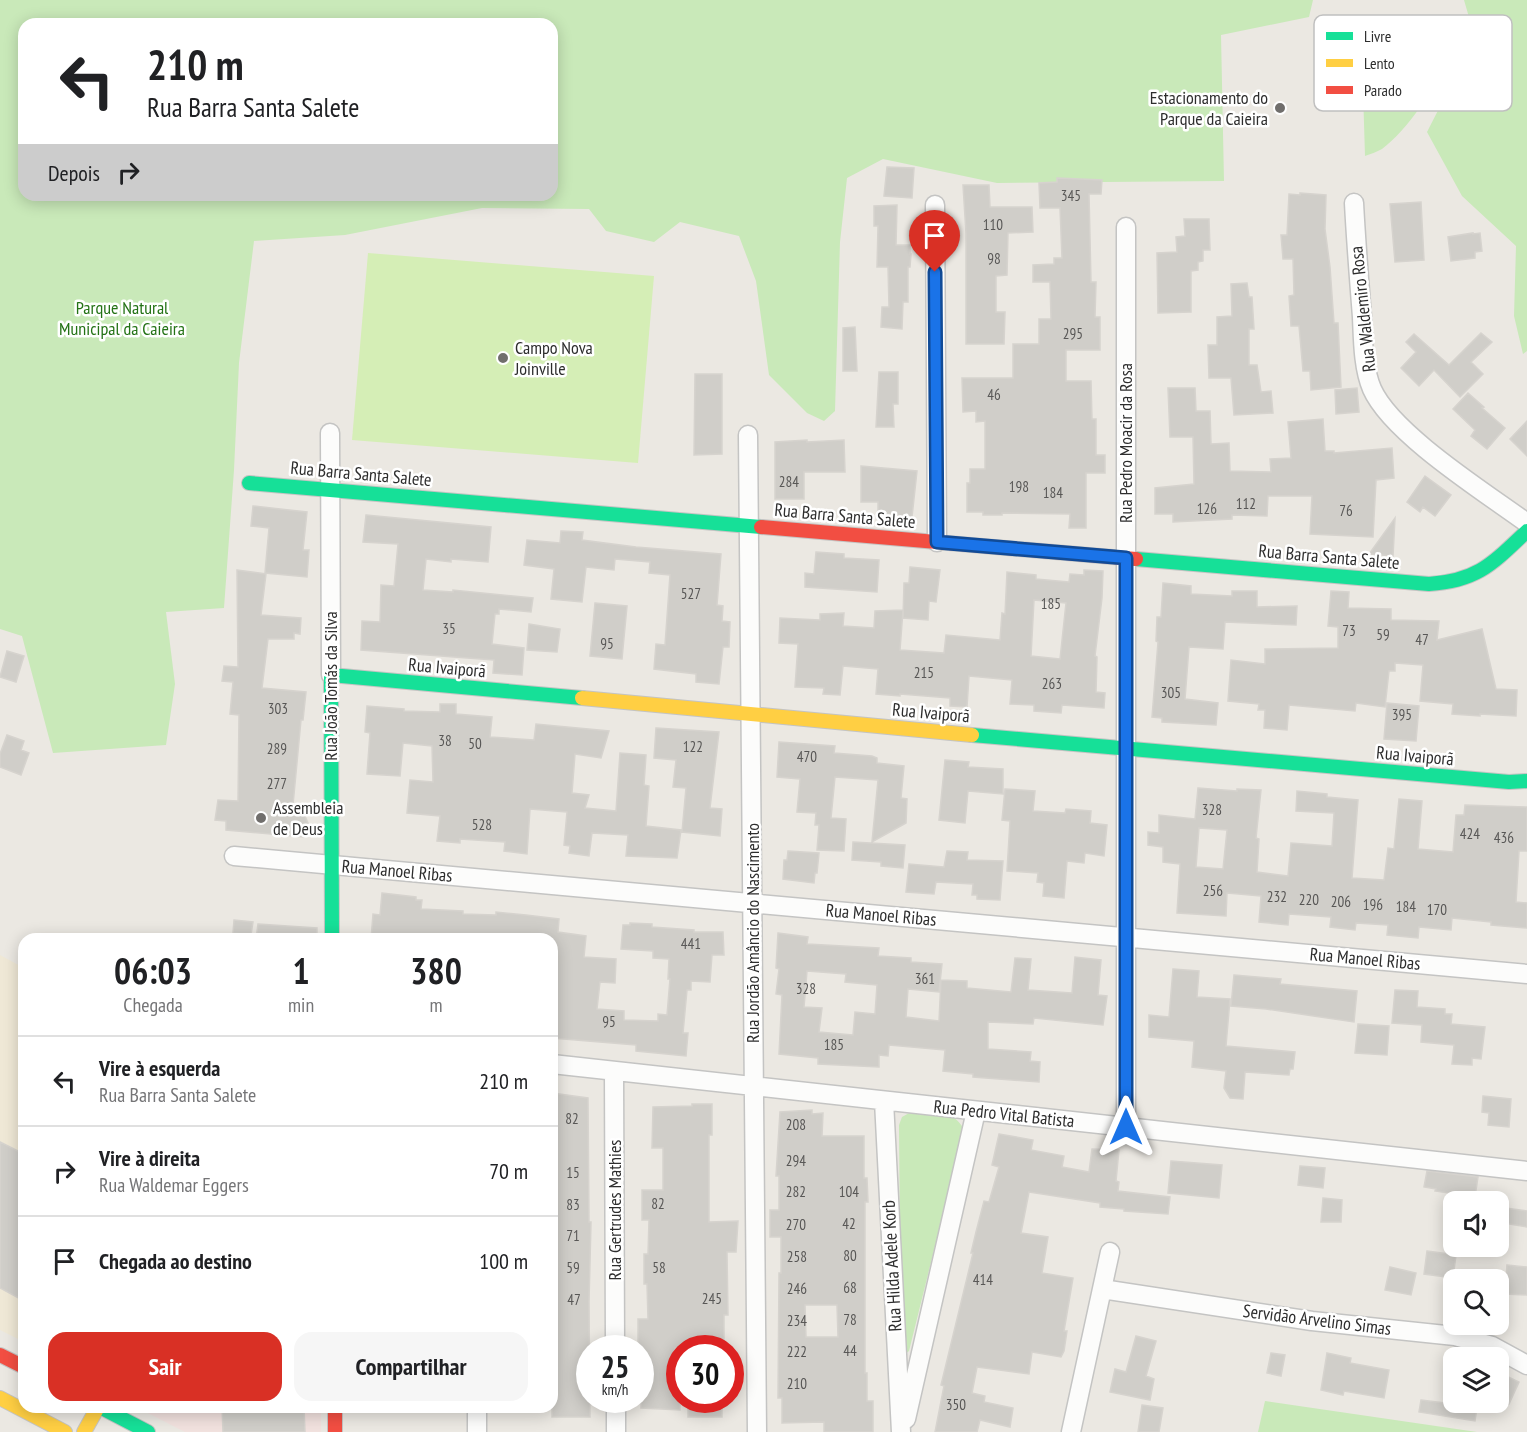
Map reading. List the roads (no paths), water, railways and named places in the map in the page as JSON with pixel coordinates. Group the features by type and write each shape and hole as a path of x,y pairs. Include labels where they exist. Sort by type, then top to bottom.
{"street":[{"name":"Rua Waldemiro Rosa","path":"1354,203 1364,345 1372,389 1384,408 1411,436 1462,477 1527,523"},
{"path":"935,205 937,542"},
{"name":"Rua Pedro Moacir da Rosa","path":"1126,227 1126,1127"},
{"name":"Rua João Tomás da Silva","path":"330,433 332,933"},
{"name":"Rua Jordão Amâncio do Nascimento","path":"748,435 757,1432"},
{"name":"Rua Barra Santa Salete","path":"249,483 1429,584 1448,584 1473,577 1527,531"},
{"name":"Rua Ivaiporã","path":"331,675 1126,749 1498,781 1527,781"},
{"name":"Rua Manoel Ribas","path":"234,856 1527,974"},
{"name":"Rua Pedro Vital Batista","path":"558,1065 1527,1171"},
{"name":"Rua Gertrudes Mathies","path":"614,1071 615,1335"},
{"name":"Rua Hilda Adele Korb","path":"884,1101 902,1432"},
{"path":"902,1432 976,1111"},
{"path":"1071,1432 1110,1252"},
{"name":"Servidão Arvelino Simas","path":"1102,1289 1312,1321 1455,1336 1492,1346 1527,1365"},
{"path":"0,1355 18,1365"},
{"path":"0,1398 18,1407"},
{"path":"29,1413 65,1432"},
{"path":"84,1432 95,1413"},
{"path":"111,1413 148,1432"},
{"path":"335,1413 335,1432"},
{"path":"477,1413 477,1432"},
{"path":"616,1413 616,1432"}],"place":[{"name":"Estacionamento do Parque da Caieira","path":"1280,108"},
{"name":"Campo Nova Joinville","path":"503,358"},
{"name":"Assembleia de Deus","path":"261,818"}],"park label":[{"name":"Parque Natural Municipal da Caieira","path":"122,318"}]}
